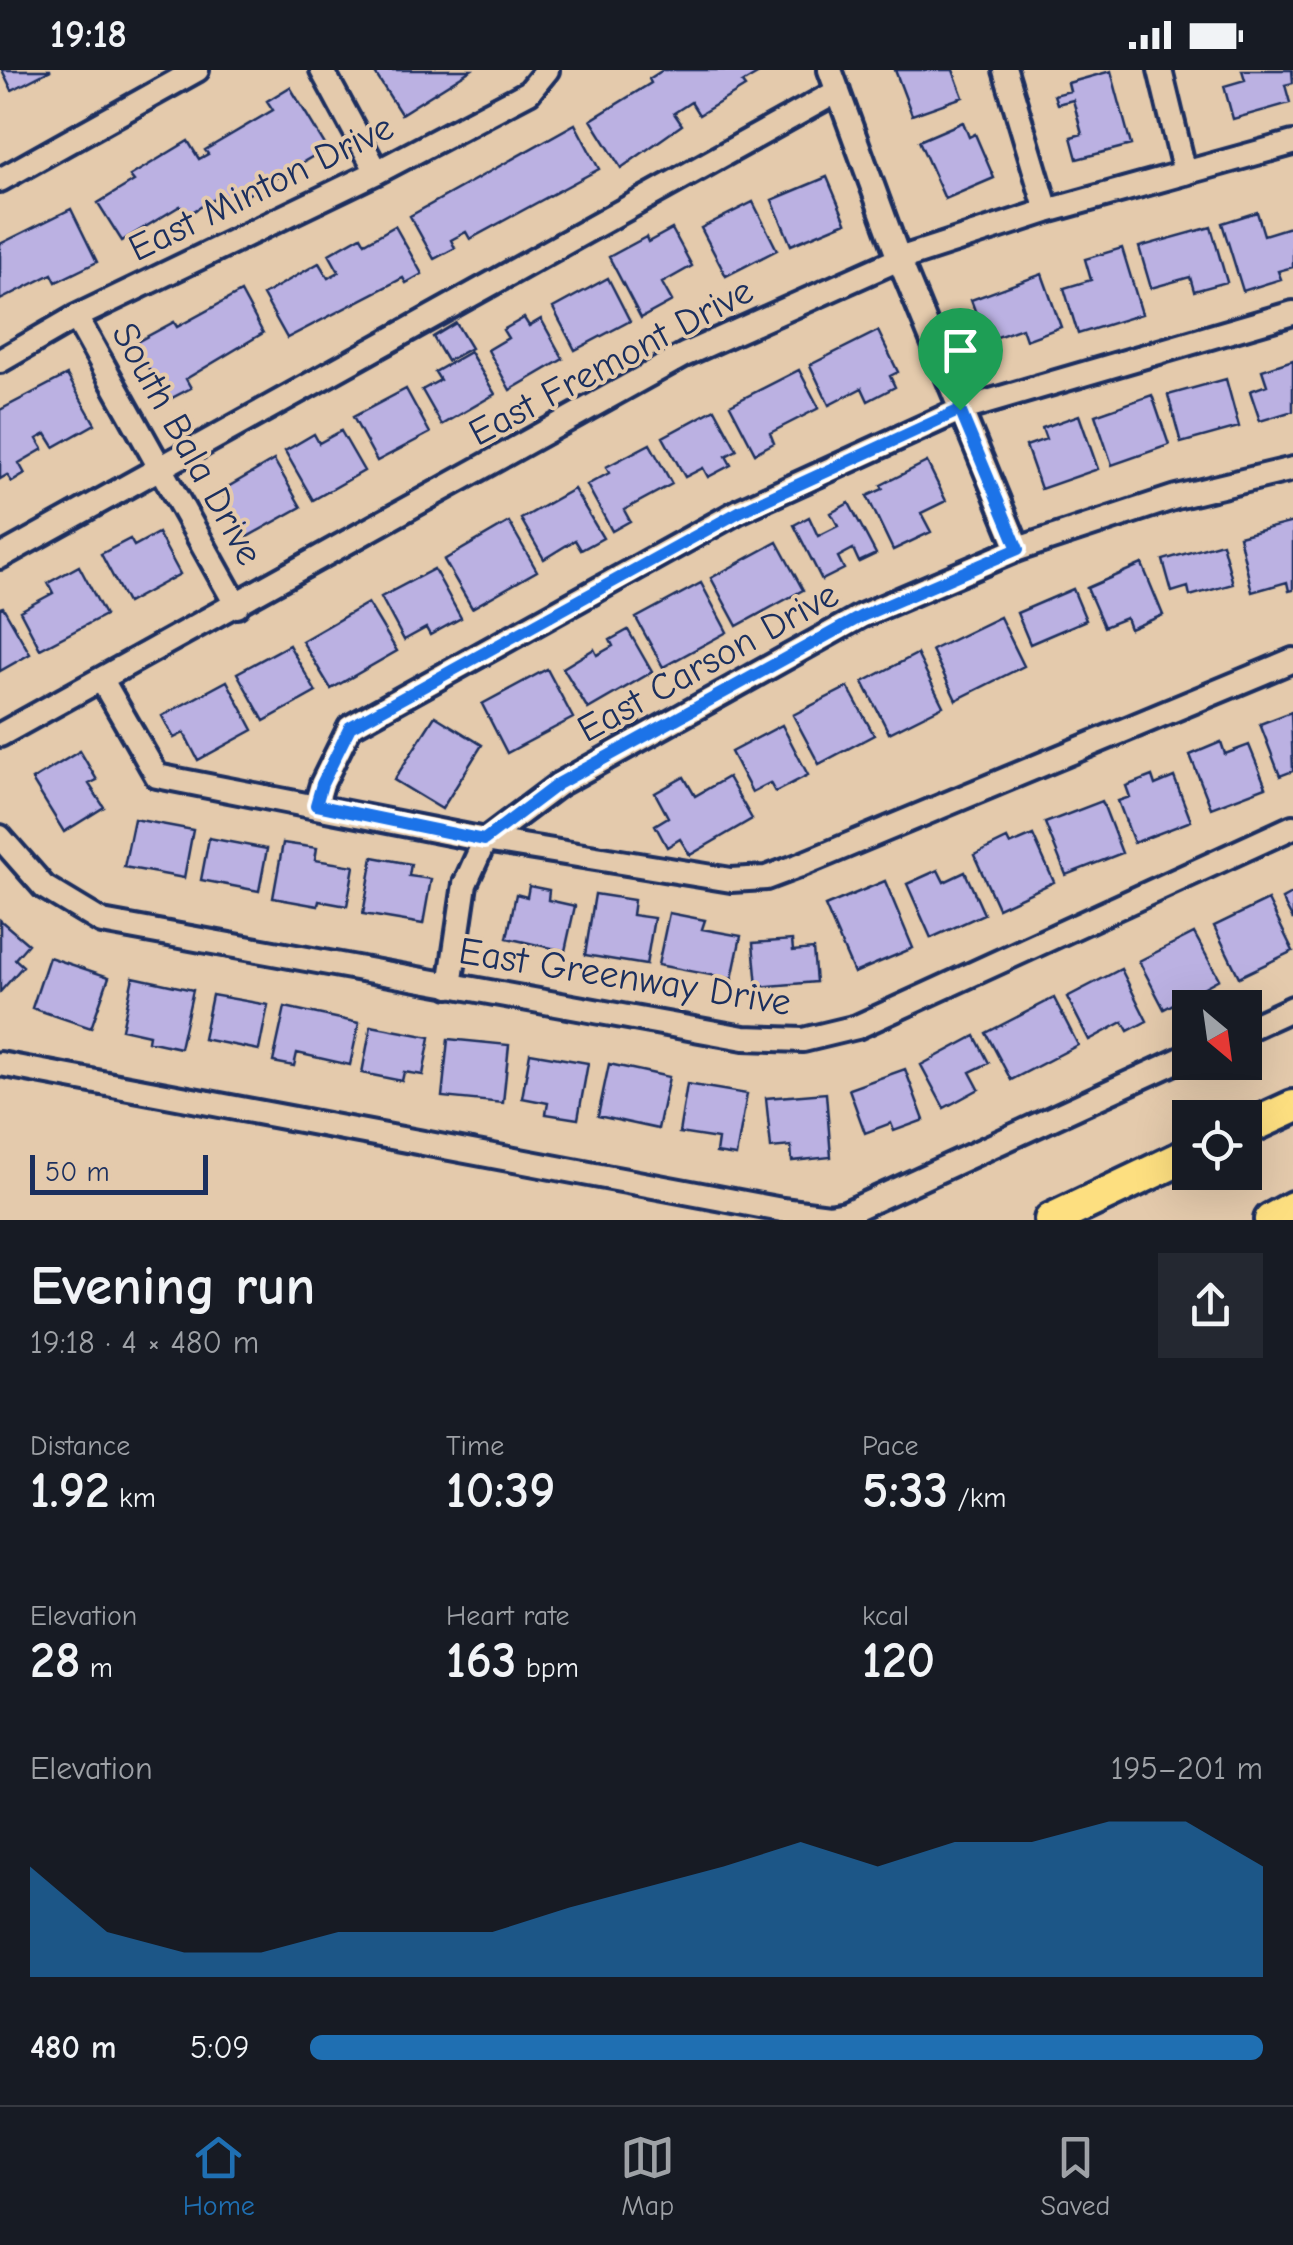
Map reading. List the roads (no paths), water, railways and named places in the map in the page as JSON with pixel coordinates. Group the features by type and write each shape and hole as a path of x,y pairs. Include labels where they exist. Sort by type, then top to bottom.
{"highway":[{"path":"1262,1121 1293,1106"},
{"path":"1051,1220 1172,1163"},
{"path":"1271,1220 1293,1208"}],"street":[{"path":"0,180 197,70"},
{"path":"322,70 377,172"},
{"name":"East Minton Drive","path":"0,361 76,317 377,172 529,92 547,70"},
{"path":"1005,70 1047,212"},
{"path":"1160,70 1185,172"},
{"path":"0,557 834,80 898,259 1018,549"},
{"name":"East Fremont Drive","path":"0,735 684,355 898,259 1047,212 1293,143"},
{"path":"316,805 350,727 739,512 960,410 1293,313"},
{"name":"South Bala Drive","path":"76,317 237,606"},
{"name":"East Carson Drive","path":"484,840 558,784 862,616 1018,549 1176,497 1293,469"},
{"path":"102,680 157,776 484,840 731,880 766,878 1293,660"},
{"name":"East Greenway Drive","path":"0,837 44,887 102,922 744,1038 803,1040 857,1027 1293,827"},
{"path":"450,986 465,884 484,840"},
{"path":"1262,1022 1293,1008"},
{"path":"0,1064 829,1216 846,1213 1172,1063"}]}
